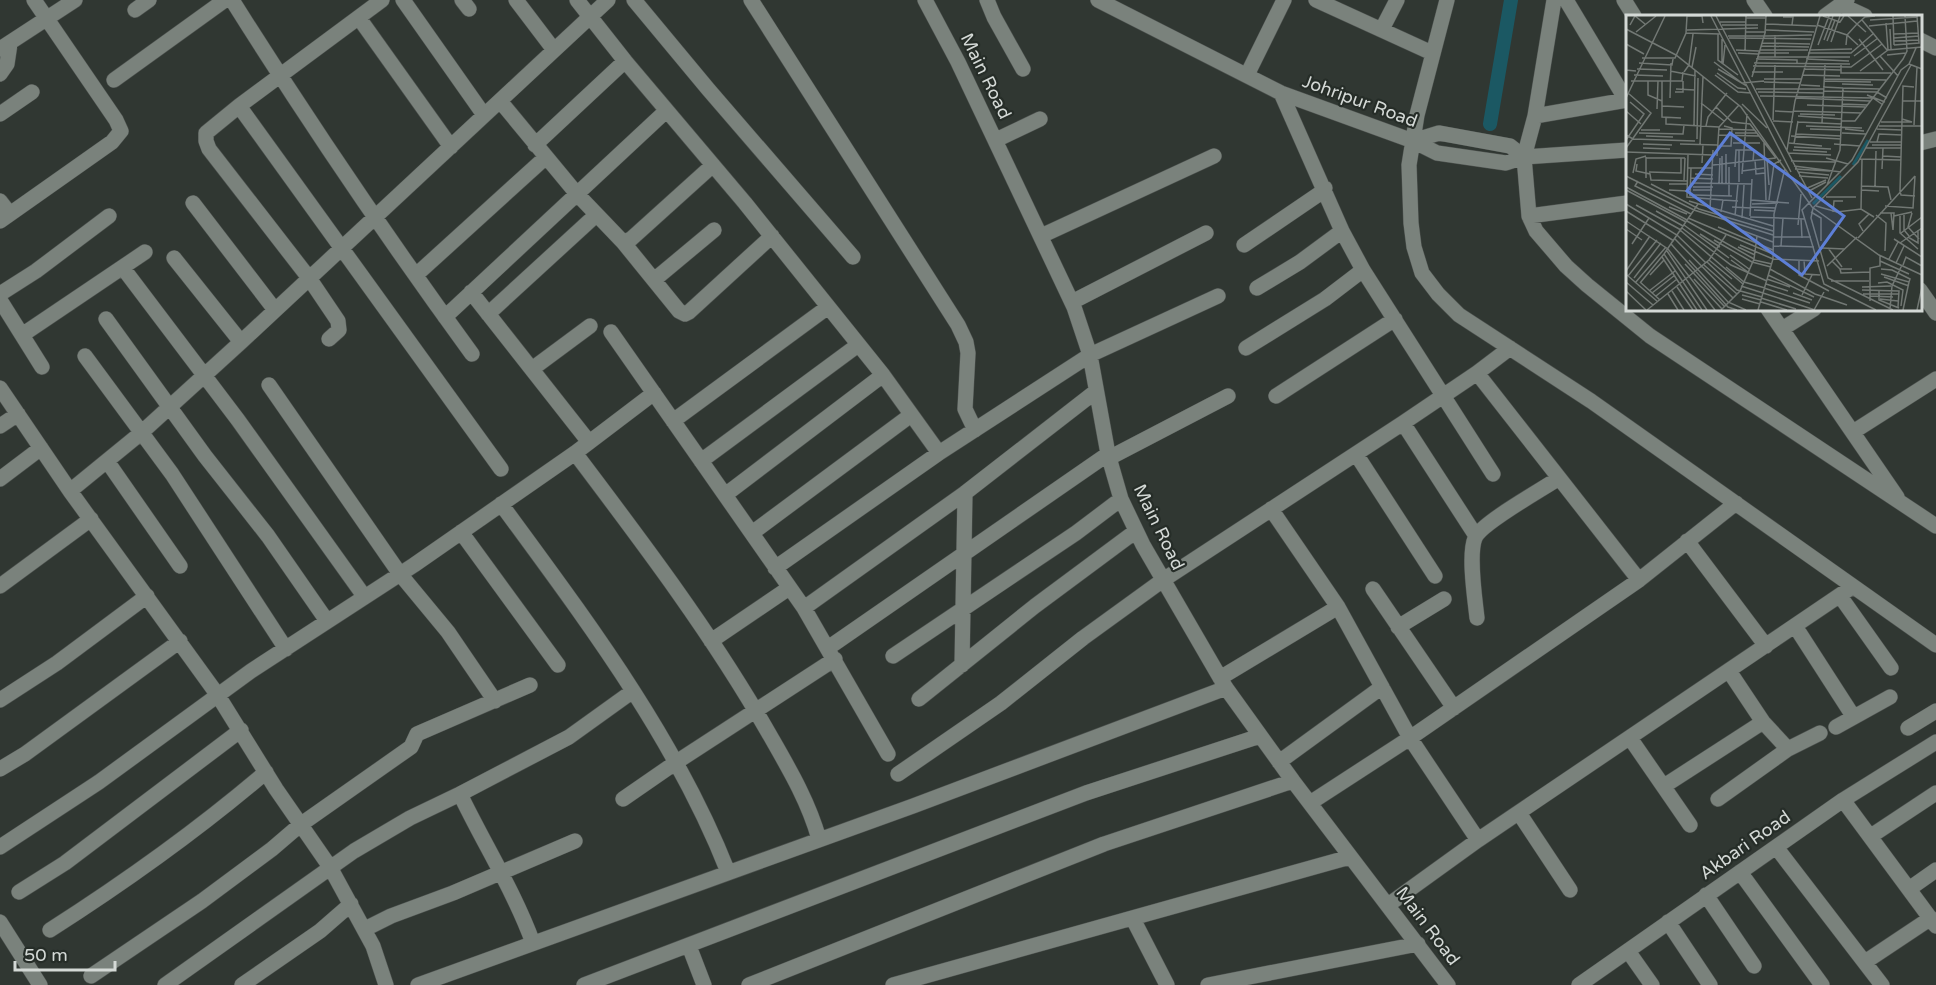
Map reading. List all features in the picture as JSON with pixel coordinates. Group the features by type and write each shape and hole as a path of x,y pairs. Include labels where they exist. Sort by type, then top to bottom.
{"street":[{"path":"0,201 5,217 112,142 121,131 116,120 34,0"},
{"path":"0,74 7,64 5,47 75,0"},
{"path":"135,10 149,0"},
{"path":"114,80 225,0"},
{"path":"232,0 375,218 472,354"},
{"path":"329,339 336,334 340,325 309,278 209,149 206,133 382,0"},
{"path":"404,0 484,115"},
{"path":"516,0 554,50"},
{"path":"577,0 666,111 772,236 883,375 939,453"},
{"path":"70,491 141,433 241,342 608,0"},
{"path":"634,0 853,256"},
{"path":"751,0 958,325 966,342 968,353 965,409 975,430"},
{"name":"Main Road","path":"924,0 958,62 1072,302 1090,356 1108,456 1121,499 1136,531 1223,683 1293,782 1448,985"},
{"path":"987,0 1023,69"},
{"name":"Johripur Road","path":"1098,0 1281,93 1413,141 1437,153 1506,163 1524,157 1626,150"},
{"path":"1316,0 1340,5 1382,29 1432,53"},
{"path":"1382,29 1397,0"},
{"path":"1447,0 1416,115 1409,165 1411,223 1414,247 1422,273 1438,294 1459,315 1591,401 1736,503 1846,591 1936,645"},
{"path":"1554,0 1535,116 1524,157 1529,216 1536,231 1566,266 1650,336 1936,526"},
{"path":"1566,0 1626,98"},
{"path":"1624,0 1633,15"},
{"path":"1754,0 1764,15"},
{"path":"1826,15 1844,3 1863,15"},
{"path":"1247,75 1283,4"},
{"path":"358,18 451,147"},
{"path":"1921,40 1936,48"},
{"path":"535,145 625,61"},
{"path":"0,114 32,92"},
{"path":"1281,93 1342,231 1363,270 1493,474"},
{"path":"1535,116 1626,100"},
{"path":"500,101 577,194 622,242 679,311 685,314 772,236"},
{"path":"239,106 501,469"},
{"path":"445,316 666,111"},
{"path":"996,140 1040,119"},
{"path":"1413,141 1439,133 1510,146 1524,157"},
{"path":"1921,143 1936,139"},
{"path":"1041,236 1214,156"},
{"path":"416,275 546,157"},
{"path":"622,242 631,239 712,165"},
{"path":"1244,245 1319,194 1324,188"},
{"path":"193,203 275,310"},
{"path":"1529,216 1626,203"},
{"path":"488,314 596,214"},
{"path":"0,294 36,271 109,216"},
{"path":"654,280 714,230"},
{"path":"1257,288 1342,231"},
{"path":"1072,302 1206,233"},
{"path":"22,335 145,252"},
{"path":"174,258 241,342"},
{"path":"123,268 204,375 364,596"},
{"path":"1246,348 1325,299 1363,270"},
{"path":"1921,291 1936,313"},
{"path":"471,292 589,442"},
{"path":"775,568 939,453 1090,356 1218,296"},
{"path":"0,300 42,367"},
{"path":"673,421 828,307"},
{"path":"1769,310 1902,504"},
{"path":"1782,329 1812,310"},
{"path":"106,319 206,456 268,536 327,621"},
{"path":"1276,396 1395,319"},
{"path":"532,369 590,326"},
{"path":"611,332 804,608 888,754"},
{"path":"702,462 858,345"},
{"path":"898,774 1002,703 1083,638 1163,580 1403,423 1510,348"},
{"path":"85,356 172,474 217,540 286,650"},
{"path":"1477,373 1639,580"},
{"path":"725,495 883,375"},
{"path":"1853,432 1936,379"},
{"path":"269,385 400,574 448,632 495,701"},
{"path":"0,388 70,491 218,694 300,825 330,867 364,929 386,985"},
{"path":"804,608 965,493 1095,392"},
{"path":"0,847 99,782 218,694 400,574 575,453 654,393"},
{"path":"623,799 756,709 965,553 1108,456 1228,396"},
{"path":"0,426 18,414"},
{"path":"752,533 911,415"},
{"path":"1403,423 1476,536"},
{"path":"0,479 41,448"},
{"path":"575,453 651,554 756,709 807,803 819,839"},
{"path":"1356,454 1435,576"},
{"path":"107,461 180,566"},
{"path":"1477,618 1473,549 1476,536 1496,519 1559,478"},
{"path":"962,665 965,493"},
{"path":"893,656 1076,533 1121,499"},
{"path":"1310,803 1410,738 1639,580 1736,503"},
{"path":"501,504 598,636 633,691 715,838 728,872"},
{"path":"1271,509 1338,607 1410,738 1478,840"},
{"path":"0,586 91,519"},
{"path":"919,699 1035,606 1136,531"},
{"path":"461,532 558,665"},
{"path":"1687,541 1766,646"},
{"path":"711,641 789,588"},
{"path":"1373,589 1454,708"},
{"path":"1388,905 1478,840 1846,591"},
{"path":"1846,591 1891,668"},
{"path":"0,700 57,663 147,596"},
{"path":"1398,627 1444,599"},
{"path":"418,985 905,809 1223,683 1338,607"},
{"path":"1795,626 1853,716"},
{"path":"0,769 180,641"},
{"path":"1729,671 1763,722 1788,749"},
{"path":"91,976 235,877 300,825 411,747 417,734 530,686"},
{"path":"1279,762 1382,687"},
{"path":"165,985 247,929 330,867 410,818 569,737 633,691"},
{"path":"1836,728 1853,716 1890,697"},
{"path":"1908,728 1936,711"},
{"path":"1664,786 1763,722"},
{"path":"19,892 64,863 241,730"},
{"path":"1718,799 1788,749 1820,733"},
{"path":"584,985 1086,793 1260,736"},
{"path":"1630,738 1690,825"},
{"name":"Akbari Road","path":"1589,983 1628,951 1706,895 1843,800 1936,742"},
{"path":"50,930 85,908 207,820 266,772"},
{"path":"748,985 1104,844 1293,782"},
{"path":"1870,836 1936,793"},
{"path":"460,794 502,873 533,943"},
{"path":"1843,800 1933,922 1864,962"},
{"path":"1519,813 1570,890"},
{"path":"364,929 574,841"},
{"path":"1776,847 1882,985"},
{"path":"892,985 1133,919 1350,856"},
{"path":"1909,889 1936,870"},
{"path":"1740,872 1822,985"},
{"path":"1706,895 1754,966"},
{"path":"242,985 320,931 351,904"},
{"path":"1133,919 1167,985"},
{"path":"0,922 40,985"},
{"path":"1668,922 1710,985"},
{"path":"1208,985 1418,944"},
{"path":"689,946 704,985"},
{"path":"1628,951 1652,985"}],"waterway":[{"path":"1490,124 1511,0"}]}
